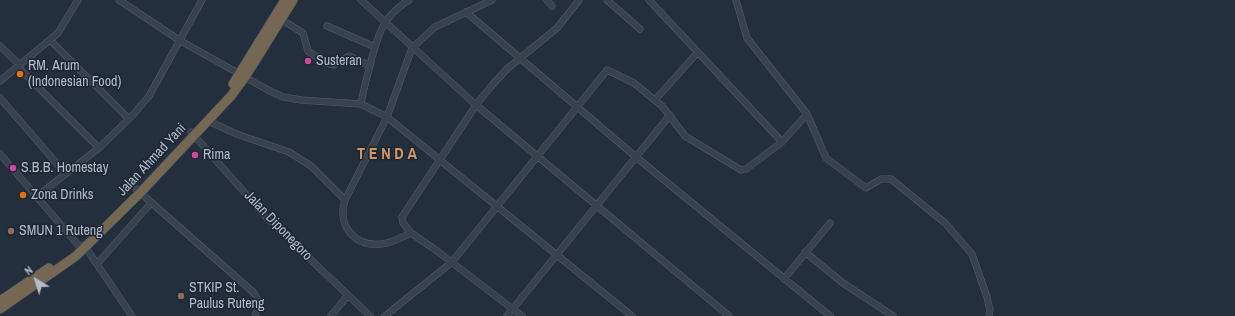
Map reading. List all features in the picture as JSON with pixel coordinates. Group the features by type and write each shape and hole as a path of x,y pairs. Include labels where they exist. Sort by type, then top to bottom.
{"highway":[{"name":"Jalan Ahmad Yani","path":"279,18 285,0"},
{"name":"Jalan Ahmad Yani","path":"192,133 208,121 242,75 279,18 293,0"},
{"name":"Jalan Ahmad Yani","path":"2,302 38,279 83,246 138,191 192,133 242,75"}],"street":[{"path":"0,81 50,40 62,28 77,2 69,0"},
{"path":"119,0 179,40 283,97 300,100 361,104 388,117 632,316"},
{"path":"36,196 99,148 149,96 202,0"},
{"path":"361,0 476,105 597,204 729,316"},
{"path":"361,104 364,85 374,47 384,22 398,7 409,0"},
{"path":"411,232 380,244 368,244 359,239 346,228 342,214 345,200 388,117 412,48 435,27 492,0"},
{"path":"547,0 552,6"},
{"path":"522,316 411,232 404,223 402,217 476,105 508,68 556,28 579,0"},
{"path":"606,0 640,29"},
{"path":"649,0 782,142"},
{"path":"736,0 747,38 807,114 824,155 866,188 881,179 891,178 945,223 974,259 989,305 989,316"},
{"path":"466,12 636,157 830,316"},
{"path":"279,18 303,33 308,51 326,63 334,65 349,56 370,66"},
{"path":"327,26 374,47"},
{"path":"50,40 129,118"},
{"path":"0,46 99,148"},
{"path":"655,100 698,52"},
{"path":"385,316 452,262 607,70 628,79 655,100 670,115 689,139 740,170 746,169 782,142 807,114"},
{"path":"0,98 66,174"},
{"path":"507,316 670,115"},
{"path":"208,121 239,135 289,152 311,166 345,200"},
{"name":"Jalan Diponegoro","path":"192,133 267,218 370,316"},
{"path":"0,154 36,196 83,246 97,264 129,314"},
{"path":"138,191 253,292 259,300 259,305 254,316"},
{"path":"97,264 151,203"},
{"path":"784,279 830,223"},
{"path":"805,252 843,283 893,316"},
{"path":"331,316 348,295"}],"place":[{"name":"Susteran","path":"308,61"},
{"name":"RM. Arum (Indonesian Food)","path":"20,74"},
{"name":"Rima","path":"195,155"},
{"name":"S.B.B. Homestay","path":"13,168"},
{"name":"Zona Drinks","path":"23,195"},
{"name":"SMUN 1 Ruteng","path":"11,231"},
{"name":"STKIP St. Paulus Ruteng","path":"181,296"}],"district":[{"name":"T E N D A","path":"387,155"}]}
